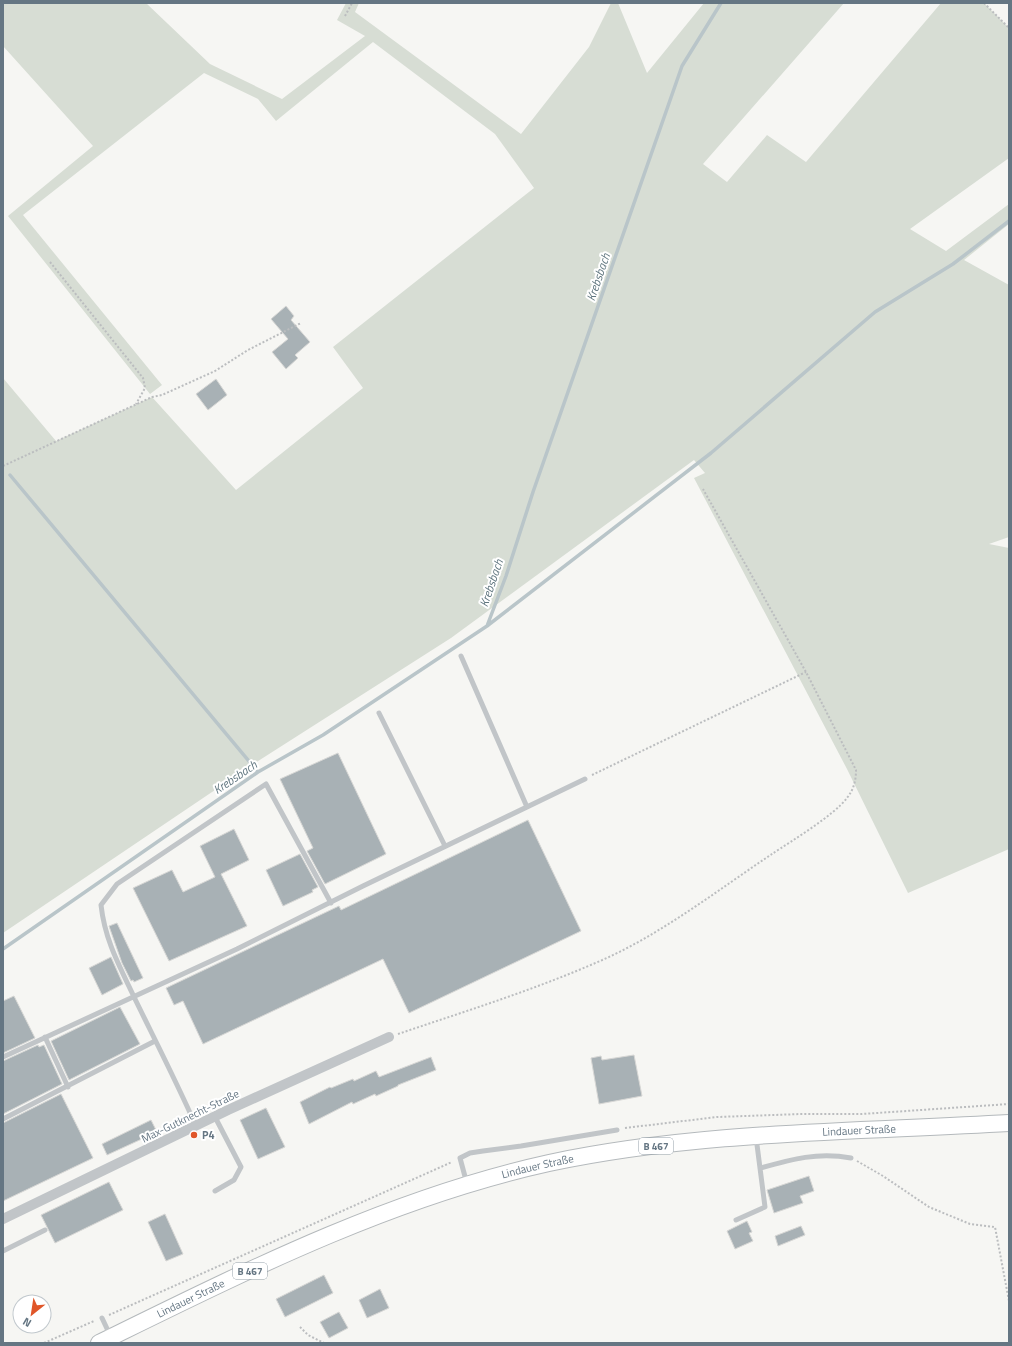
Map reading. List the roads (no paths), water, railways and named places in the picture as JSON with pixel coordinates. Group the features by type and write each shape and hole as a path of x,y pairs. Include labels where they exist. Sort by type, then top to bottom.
{"main road":[{"name":"Lindauer Straße","path":"105,1340 183,1301 317,1240 412,1203 467,1185 546,1164 598,1154 690,1142 756,1136 1009,1122"}],"street":[{"name":"Max-Gutknecht-Straße","path":"3,1219 215,1117 389,1037"}],"lane":[{"path":"461,656 527,807"},
{"path":"379,714 445,846"},
{"path":"3,1057 236,949 585,778"},
{"path":"196,1126 173,1074 155,1041 110,947 103,925 101,905 117,884 266,784 331,903"},
{"path":"45,1037 68,1087"},
{"path":"3,1119 68,1087 155,1041"},
{"path":"215,1117 241,1167 234,1180 215,1191"},
{"path":"467,1185 460,1158 470,1153 617,1130"},
{"path":"736,1220 765,1207 756,1136"},
{"path":"761,1168 803,1157 832,1154 851,1158"},
{"path":"3,1251 45,1230"},
{"path":"102,1318 105,1340"}],"waterway":[{"name":"Krebsbach","path":"3,949 258,772 323,735 487,626 506,576 533,492 682,66 721,3"},
{"path":"487,626 711,453 875,312 953,264 1009,221"},
{"path":"10,475 258,772"}],"place":[{"name":"P4","path":"194,1135"}]}
